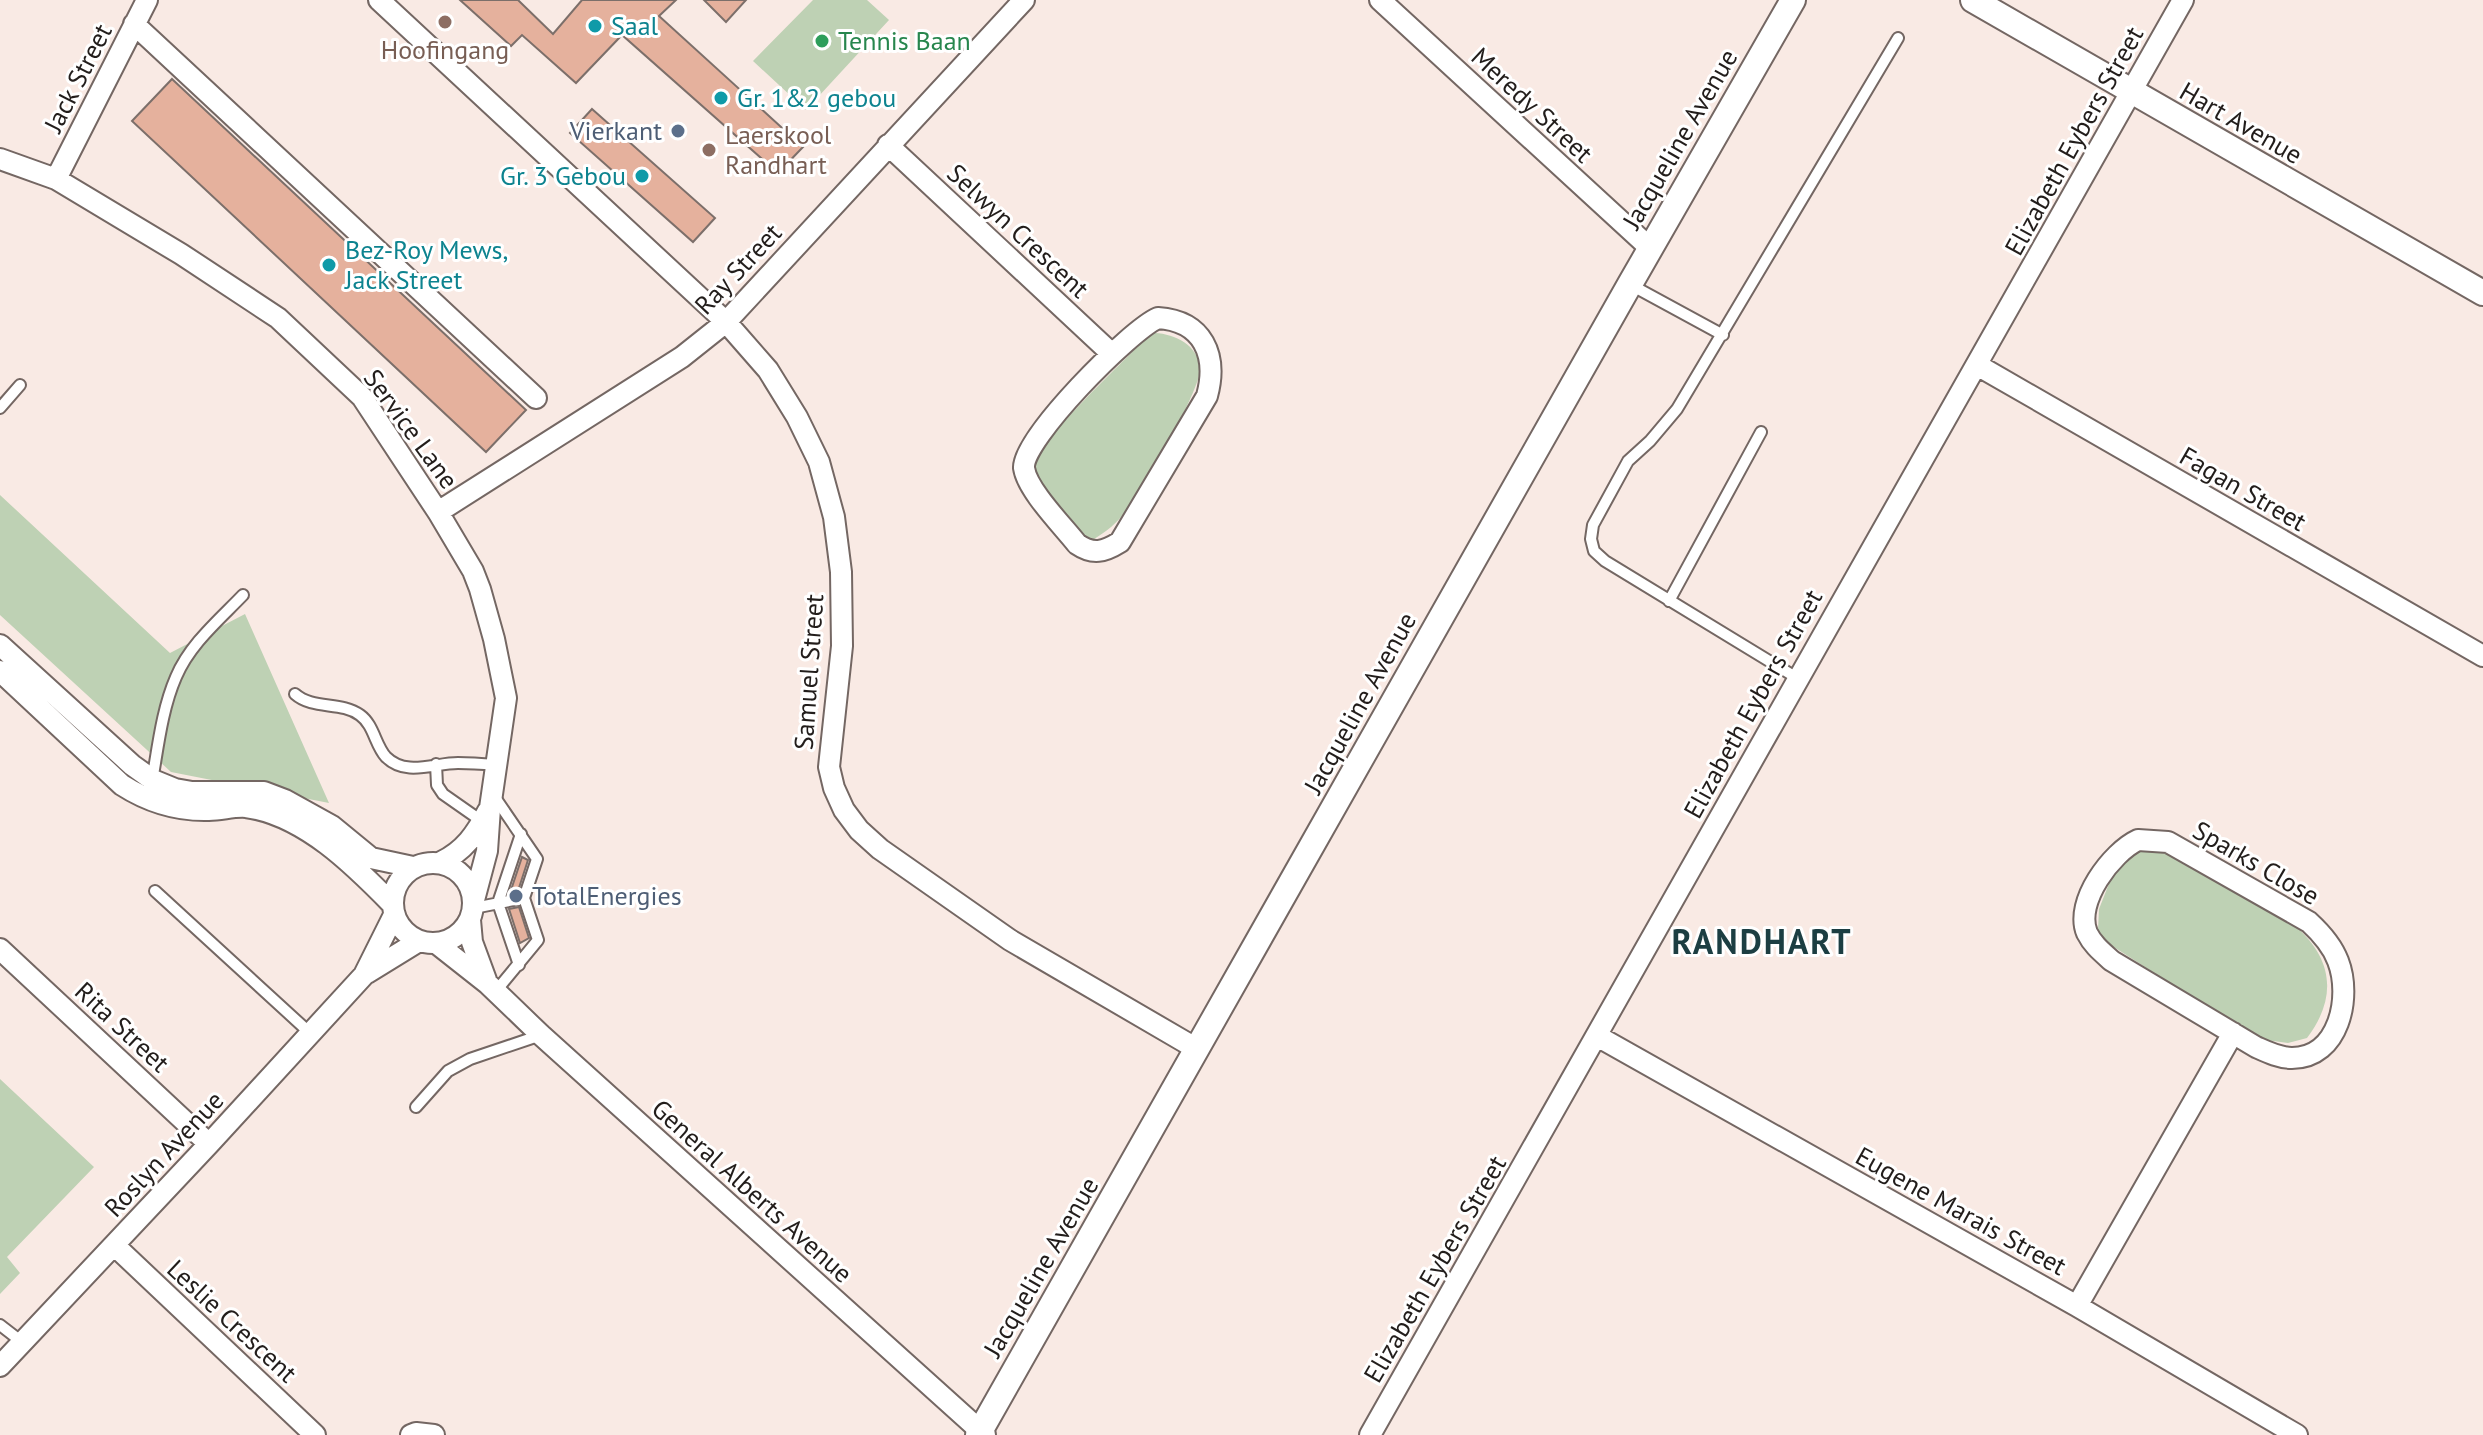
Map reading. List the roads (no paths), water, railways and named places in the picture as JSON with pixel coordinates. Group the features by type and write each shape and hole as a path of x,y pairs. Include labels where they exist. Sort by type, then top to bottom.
{"street":[{"name":"Jack Street","path":"56,179 147,0"},
{"name":"Samuel Street","path":"379,0 726,322 768,370 797,417 819,462 834,517 841,572 842,646 829,767 844,810 859,830 880,849 1010,940 1197,1049"},
{"name":"Ray Street","path":"438,512 682,357 726,322 1024,0"},
{"name":"Meredy Street","path":"1380,0 1650,248"},
{"name":"Jacqueline Avenue","path":"981,1434 1793,0"},
{"name":"Hart Avenue","path":"1973,0 2483,293"},
{"name":"Elizabeth Eybers Street","path":"1370,1435 2183,0"},
{"path":"134,24 536,398"},
{"name":"Selwyn Crescent","path":"888,145 1112,354"},
{"name":"Service Lane","path":"0,159 56,179 181,254 278,318 362,397 438,512 473,571 494,639 506,698 488,808 487,851 472,909"},
{"path":"1158,318 1170,319 1182,322 1193,330 1205,345 1212,376 1200,412 1129,531 1120,542 1097,552 1077,544 1041,499 1024,469 1025,458 1038,435 1112,354 1147,323 1158,318"},
{"name":"Fagan Street","path":"1977,365 2483,656"},
{"path":"0,645 9,671 132,765 151,790 170,807 190,810 243,807 279,816 300,827 346,862 394,910 404,931 428,942"},
{"path":"151,790 167,787 192,792 264,792 332,826 371,858 413,867"},
{"path":"364,975 394,910 397,883 413,867 441,862 460,852 488,808"},
{"name":"Sparks Close","path":"2138,840 2168,842 2309,922 2325,937 2338,961 2343,981 2343,1002 2334,1033 2323,1046 2308,1055 2284,1057 2256,1047 2233,1033 2112,961 2096,947 2086,930 2084,912 2088,902 2115,854 2125,846 2138,840"},
{"path":"441,862 457,870 469,883 477,960 492,987"},
{"path":"364,975 428,942 450,940 462,931 472,909"},
{"name":"General Alberts Avenue","path":"428,942 492,987 981,1434"},
{"name":"Rita Street","path":"0,949 209,1144"},
{"name":"Roslyn Avenue","path":"0,1366 364,975"},
{"path":"2077,1306 2233,1033"},
{"name":"Eugene Marais Street","path":"1597,1036 2077,1306 2297,1435"},
{"name":"Leslie Crescent","path":"114,1245 315,1435"},
{"path":"411,1435 434,1435"}],"lane":[{"path":"1797,678 1605,561 1594,551 1591,539 1593,525 1621,470 1677,409 1898,38"},
{"path":"1630,284 1723,335"},
{"path":"0,408 20,385"},
{"path":"1669,601 1761,432"},
{"path":"151,790 163,718 176,675 203,636 243,595"},
{"path":"295,694 302,700 346,708 359,714 367,722 385,756 398,766 415,769 436,764 496,765"},
{"path":"436,764 437,785 443,794 488,808 521,834 537,859 524,898 538,942 519,965 492,987"},
{"path":"519,965 498,903 521,834"},
{"path":"155,891 310,1033"},
{"path":"472,909 524,898"},
{"path":"416,1107 448,1071 470,1059 541,1035"},
{"path":"0,1325 22,1342"}],"place":[{"name":"Hoofingang","path":"445,22"},
{"name":"Saal","path":"595,26"},
{"name":"Tennis Baan","path":"822,41"},
{"name":"Gr. 1&2 gebou","path":"721,98"},
{"name":"Vierkant","path":"678,131"},
{"name":"Laerskool Randhart","path":"709,150"},
{"name":"Gr. 3 Gebou","path":"642,176"},
{"name":"Bez-Roy Mews, Jack Street","path":"329,265"},
{"name":"TotalEnergies","path":"516,896"}],"district":[{"name":"RANDHART","path":"1762,942"}]}
